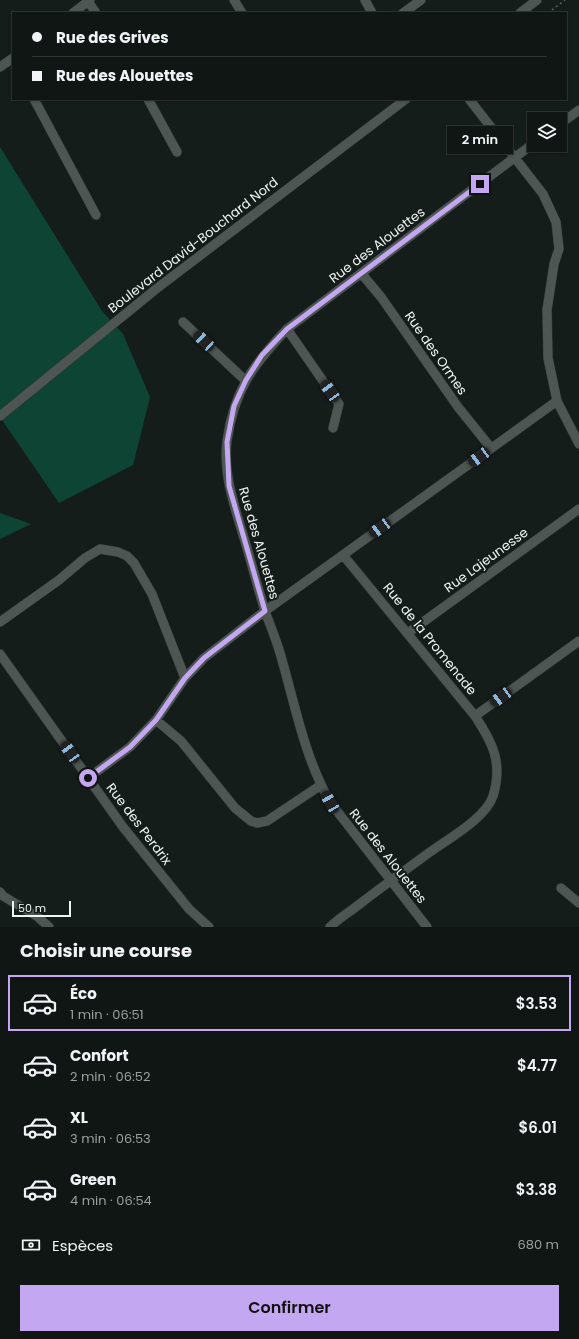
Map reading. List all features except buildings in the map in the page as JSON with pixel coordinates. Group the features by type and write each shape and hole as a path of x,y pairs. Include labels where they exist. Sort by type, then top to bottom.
{"street":[{"path":"74,12 88,0 95,12"},
{"path":"234,0 241,12"},
{"path":"365,0 371,12"},
{"path":"404,12 421,0"},
{"path":"521,12 538,0"},
{"path":"0,67 11,62"},
{"path":"35,100 96,215"},
{"path":"149,100 177,152"},
{"name":"Boulevard David-Bouchard Nord","path":"0,416 156,289 405,100"},
{"path":"470,100 516,157 543,194 556,222 559,249 554,264 547,310 548,358 557,401 579,444"},
{"path":"567,119 579,110"},
{"name":"Rue des Alouettes","path":"427,927 330,802 321,785 306,748 280,653 265,611 229,486 227,442 234,406 246,380 262,355 287,329 527,148"},
{"name":"Rue des Ormes","path":"361,273 381,297 458,407 491,448"},
{"path":"183,322 246,380"},
{"path":"287,329 339,404 333,428"},
{"path":"88,778 130,747 156,720 185,678 204,658 265,611 557,401"},
{"name":"Rue Lajeunesse","path":"408,633 579,509"},
{"path":"0,622 59,580 85,558 100,549 118,552 127,556 134,563 152,594 185,678"},
{"name":"Rue de la Promenade","path":"330,927 391,880 469,824 486,807 492,797 497,773 496,760 490,738 475,716 344,555"},
{"path":"475,716 579,641"},
{"name":"Rue des Perdrix","path":"0,654 123,827 189,909 209,927"},
{"path":"156,720 181,741 235,808 257,823 267,820 321,785"},
{"path":"561,888 579,903"},
{"path":"1,896 38,917 49,927"}],"path":[{"path":"549,12 565,0"}],"green space":[{"path":"0,147 102,311 123,334 150,397 133,465 59,503 0,417"},
{"path":"0,513 31,524 0,539"}],"route":[{"path":"88,778 130,747 156,720 185,678 204,658 265,611 229,486 227,442 234,406 246,380 262,355 287,329 480,184"}]}
